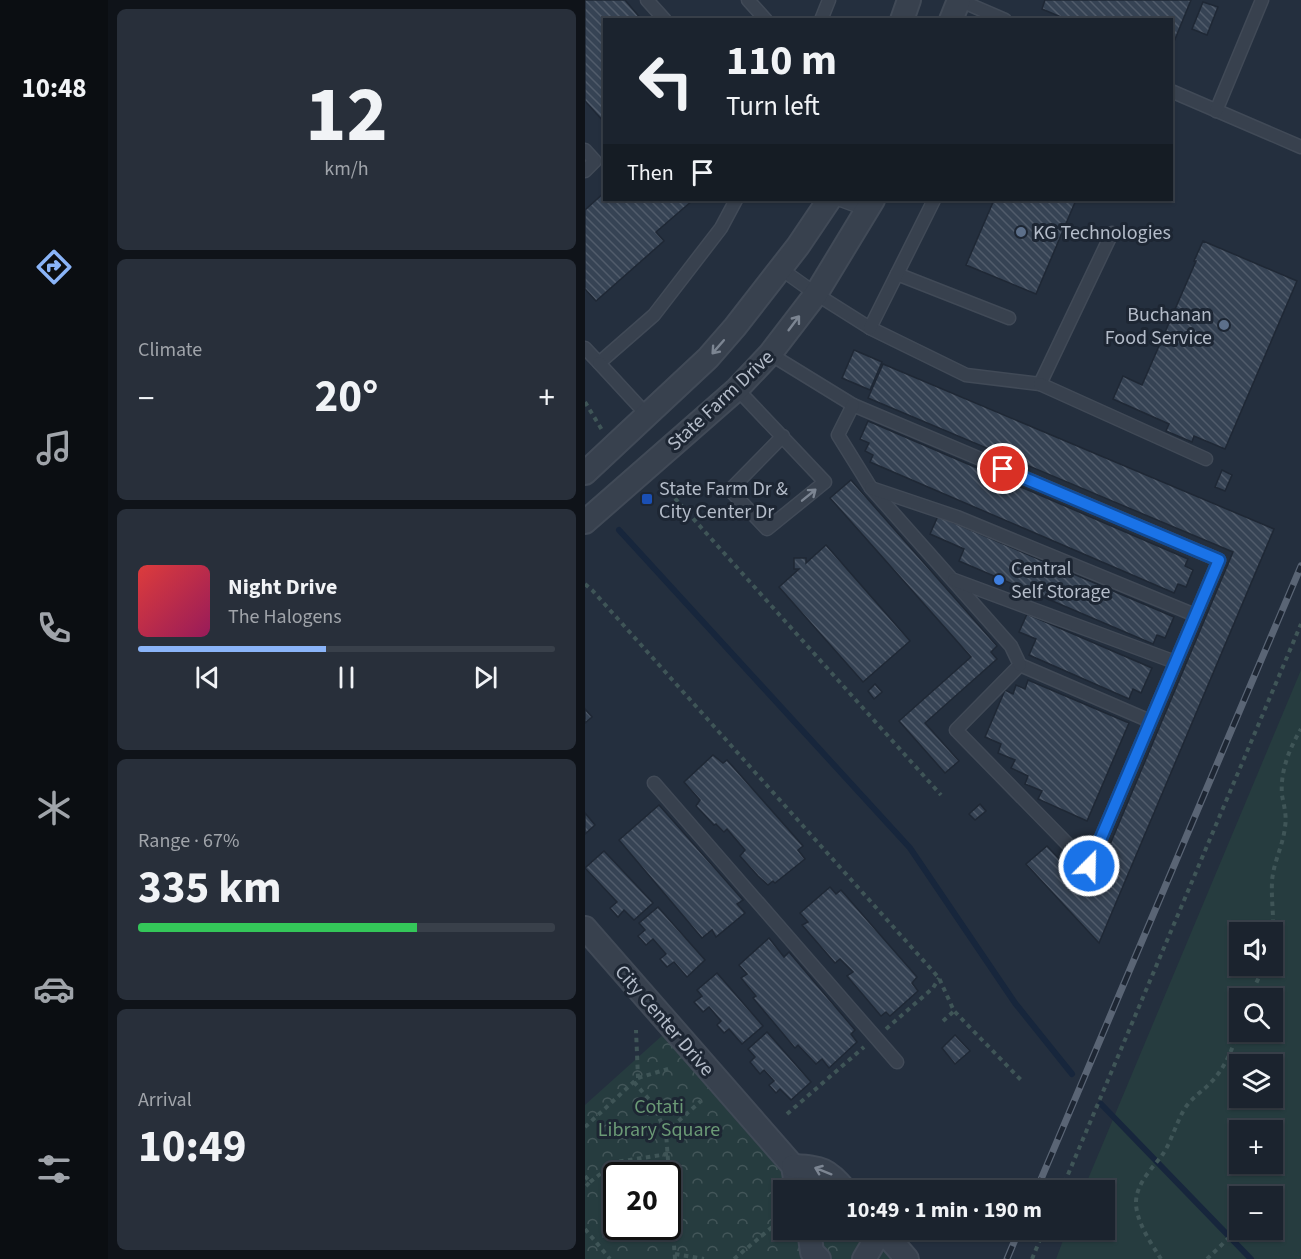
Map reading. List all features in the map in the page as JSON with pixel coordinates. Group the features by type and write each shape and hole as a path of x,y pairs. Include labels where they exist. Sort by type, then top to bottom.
{"street":[{"path":"903,18 909,0"},
{"path":"952,18 959,0"},
{"name":"State Farm Drive","path":"588,470 708,358 781,269 828,201"},
{"name":"State Farm Drive","path":"585,522 737,389 770,354 816,294 870,205"},
{"name":"City Center Drive","path":"585,928 793,1166"},
{"path":"795,1180 793,1166 815,1167 831,1173 837,1180"},
{"path":"810,1240 812,1252 819,1259"},
{"path":"864,1259 874,1240"},
{"path":"891,1240 907,1259"}],"lane":[{"path":"647,0 663,18"},
{"path":"748,0 764,18"},
{"path":"822,18 829,0"},
{"path":"959,0 1000,18"},
{"path":"1216,111 1262,0"},
{"path":"1173,92 1301,147"},
{"path":"585,150 595,162 585,171"},
{"path":"599,363 654,315 721,228 735,201"},
{"path":"847,201 870,205"},
{"path":"870,328 934,201"},
{"path":"1040,384 1113,233"},
{"path":"781,269 870,328 966,375 1040,384 1206,459"},
{"path":"897,274 1009,318"},
{"path":"585,348 647,415"},
{"path":"770,354 853,405 1219,560 1089,866 956,730 1020,665"},
{"path":"737,389 783,436 825,482 767,529 730,490 783,436"},
{"path":"853,405 838,435 871,488 1011,646 1020,665 1150,721"},
{"path":"871,488 957,517 1195,615"},
{"path":"952,580 1175,662"},
{"path":"654,783 897,1062"}],"path":[{"path":"585,402 604,433"},
{"path":"663,485 941,795"},
{"path":"585,584 939,978 954,1011 1021,1080"},
{"path":"1066,1180 1301,624"},
{"path":"1275,922 1272,881 1285,830 1286,812 1282,797 1282,778 1293,742 1301,729"},
{"path":"943,1021 954,1011"},
{"path":"636,1030 638,1078"},
{"path":"1161,1259 1141,1224 1136,1205 1137,1193 1142,1181 1165,1150 1185,1109 1221,1070 1235,1042"},
{"path":"585,1127 638,1078 671,1068"},
{"path":"634,1082 652,1103 666,1132 675,1257 704,1259"},
{"path":"666,1132 701,1101"},
{"path":"585,1186 616,1161 668,1154"},
{"path":"585,1176 590,1182"},
{"path":"734,1259 773,1226"},
{"path":"585,1229 610,1259"},
{"path":"1207,1259 1229,1238"},
{"path":"1032,1259 1040,1240"}],"green space":[{"path":"1301,670 1301,1259 1056,1259 1063,1240 1115,1240 1115,1180 1088,1180"},
{"name":"Cotati Library Square","path":"664,1034 787,1177 828,1163 843,1180 773,1180 773,1240 897,1240 914,1259 585,1259 585,1105"}],"building":[{"path":"585,0 625,0 640,18 603,18 603,121 585,101"},
{"path":"1045,0 1191,0 1173,44 1173,18 1063,18 1042,9"},
{"path":"1203,2 1218,7 1207,35 1192,29"},
{"path":"603,194 603,201 692,201 656,232 664,241 596,301 585,289 585,210"},
{"name":"KG Technologies","path":"994,201 1076,201 1036,294 966,265"},
{"name":"Buchanan Food Service","path":"1203,241 1297,281 1225,449 1194,436 1192,442 1166,431 1169,424 1113,399 1123,376 1142,385"},
{"path":"854,350 882,362 870,390 842,378"},
{"path":"883,364 1274,529 1099,943 1026,864 1047,846 1090,892 1233,552 868,398"},
{"path":"868,421 1188,559 1185,566 1193,570 1186,587 1178,584 1174,593 870,462 873,455 865,451 869,443 860,439"},
{"path":"1222,470 1232,475 1225,491 1215,487"},
{"path":"851,480 997,646 991,652 997,659 925,723 959,761 945,773 899,721 971,657 830,498"},
{"path":"938,516 1174,617 1165,638 1157,635 1153,644 959,561 964,549 930,534"},
{"path":"826,545 910,641 863,682 779,587 799,569 794,569 794,558 806,558 806,563"},
{"path":"1027,614 1152,668 1141,693 1133,689 1129,699 1029,655 1036,639 1019,632"},
{"path":"1028,680 1129,723 1087,821 1038,799 1042,791 1025,784 1028,776 1011,768 1015,760 998,753 1001,744 985,737 1005,690 1013,694 1016,685 1025,689"},
{"path":"875,684 882,692 874,699 868,691"},
{"path":"585,709 592,717 585,723"},
{"path":"713,755 723,763 727,760 803,846 798,850 805,859 775,883 773,881 768,885 758,876 740,856 745,850 727,829 724,832 716,824 714,825 696,806 700,800 684,782"},
{"path":"980,804 986,811 975,820 969,814"},
{"path":"659,805 743,900 737,904 745,913 716,937 712,930 702,938 619,840"},
{"path":"585,813 595,825 585,834"},
{"path":"604,851 653,903 634,920 624,910 618,917 610,908 617,902 585,868"},
{"path":"830,887 836,894 841,890 917,977 912,983 918,991 890,1016 886,1012 881,1016 847,976 853,972 840,959 835,963 802,925 808,922 800,913"},
{"path":"658,907 705,960 687,977 674,962 667,967 660,959 666,954 653,939 646,945 638,936 645,930 639,923"},
{"path":"769,938 784,957 789,952 855,1030 851,1034 857,1042 829,1068 822,1059 816,1064 798,1045 795,1048 753,998 756,996 741,978 747,974 739,965"},
{"path":"717,973 763,1026 742,1044 729,1029 724,1033 717,1025 721,1021 709,1007 703,1012 694,1002 702,996 697,990"},
{"path":"767,1032 811,1082 791,1100 780,1089 776,1093 769,1085 774,1081 764,1070 760,1074 750,1062 755,1057 748,1049"},
{"path":"955,1035 970,1051 955,1064 942,1048"}],"waterway":[{"path":"619,530 910,848 1015,1003 1072,1074"},
{"path":"1101,1104 1251,1259"}],"railway":[{"path":"1041,1180 1301,566"},
{"path":"1007,1259 1015,1240"}],"place":[{"name":"KG Technologies","path":"1021,232"},
{"name":"Buchanan Food Service","path":"1224,325"},
{"name":"State Farm Dr & City Center Dr","path":"647,499"},
{"name":"Central Self Storage","path":"999,580"}],"route":[{"path":"1003,469 1219,560 1089,866"}]}
